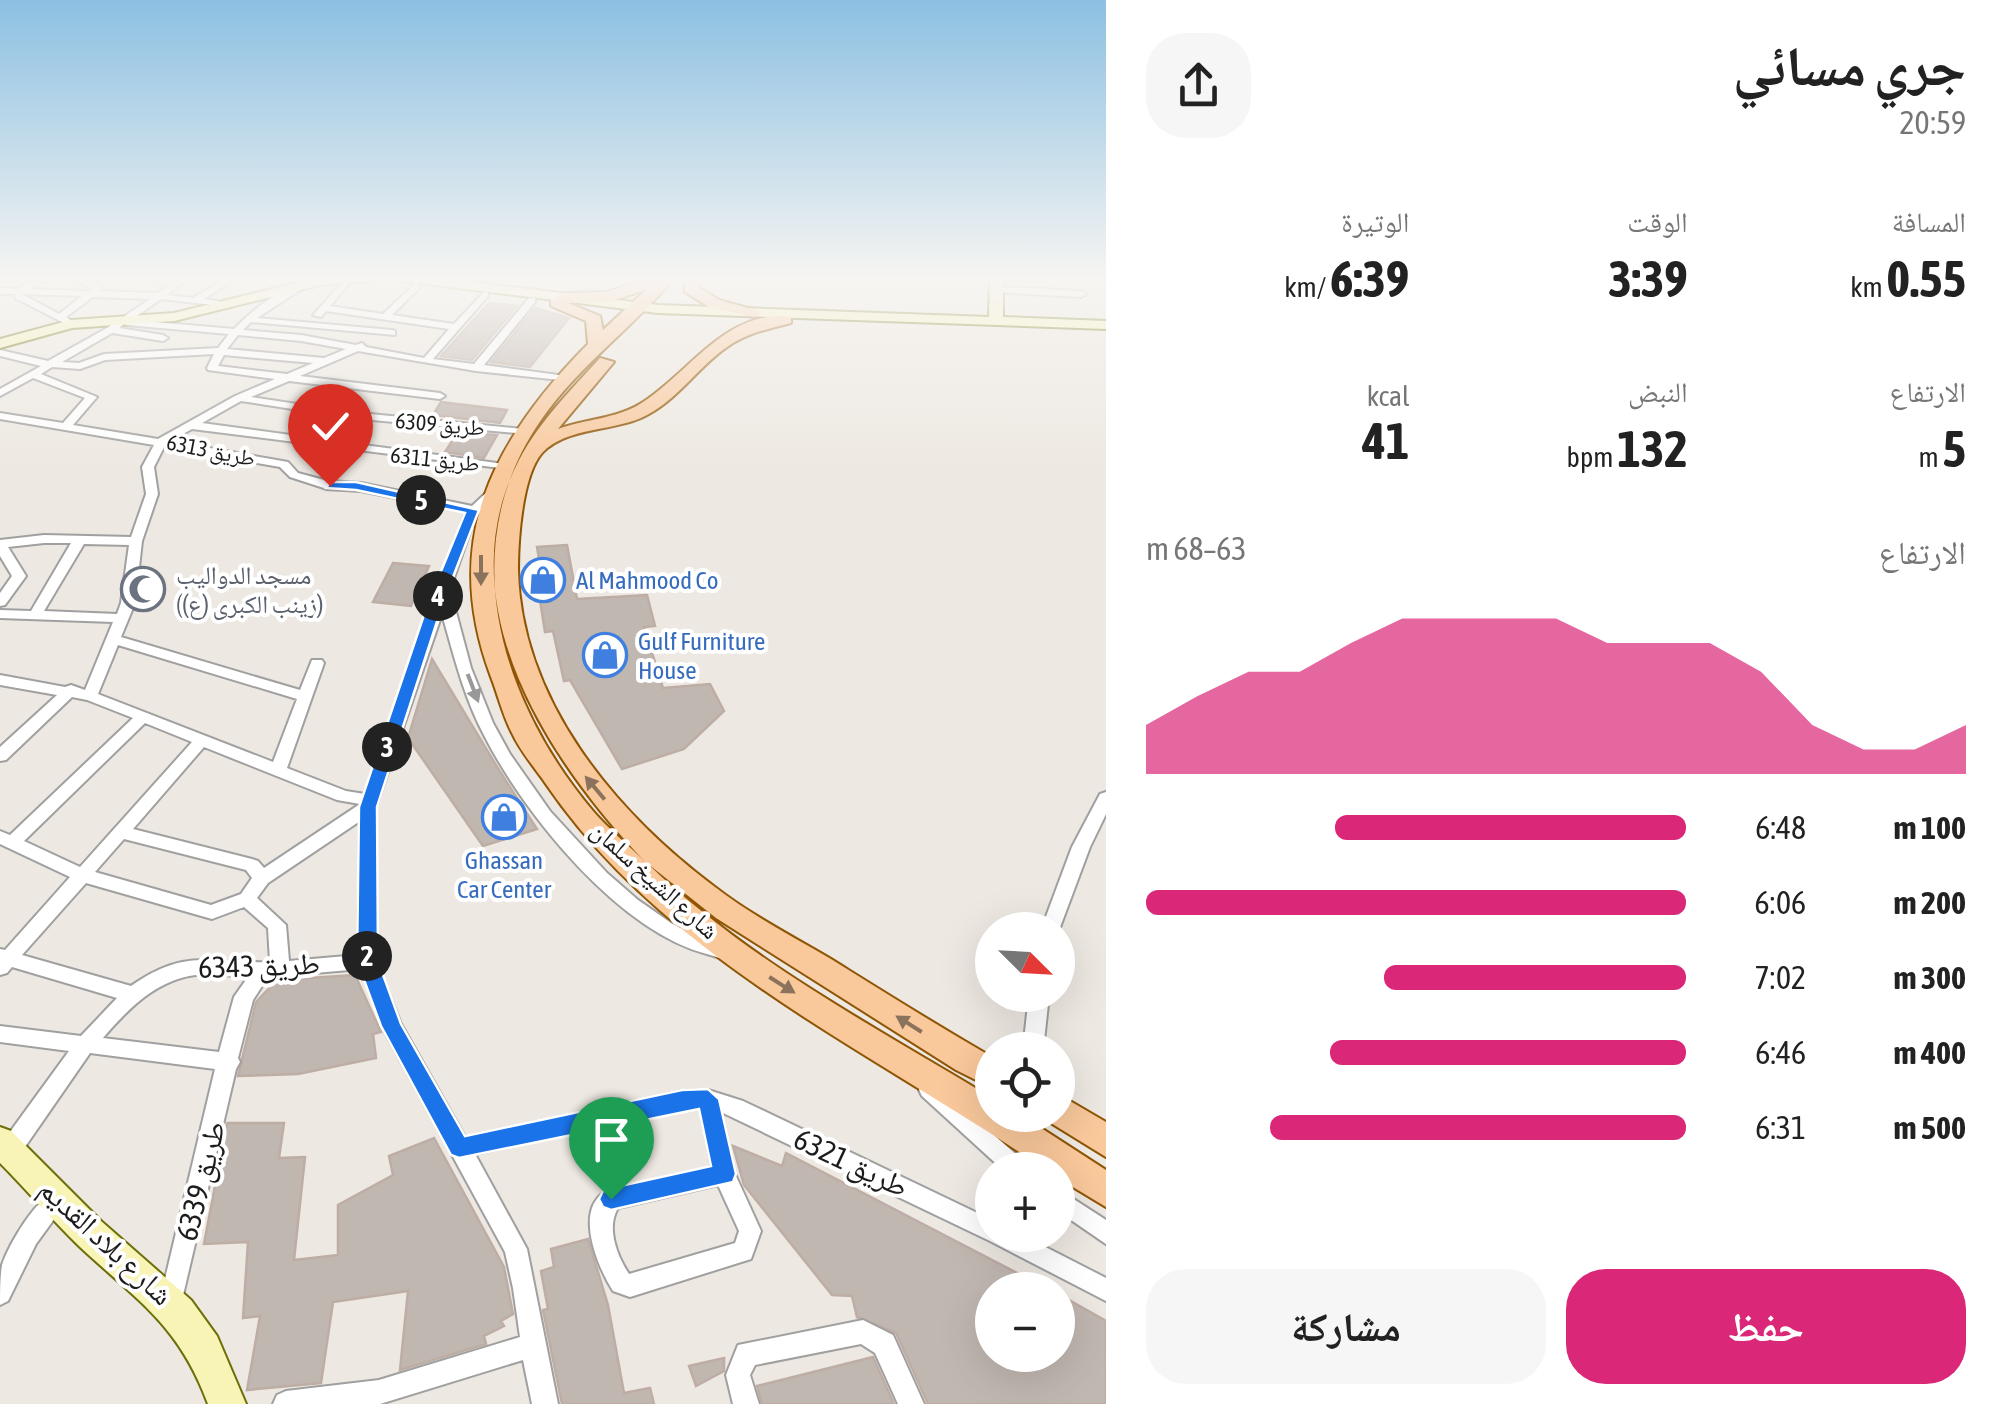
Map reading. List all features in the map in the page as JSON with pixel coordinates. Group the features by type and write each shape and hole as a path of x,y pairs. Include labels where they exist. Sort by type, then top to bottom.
{"main road":[{"path":"597,343 598,347"},
{"name":"شارع الشيخ سلمان","path":"604,343 566,379 528,444 510,522 511,614 524,665 547,717 584,775 629,829 702,894 975,1063"},
{"name":"شارع الشيخ سلمان","path":"619,343 562,412 504,467 482,502 483,617 494,665 519,722 555,782 610,845 739,954 771,979 887,1048 1106,1190"},
{"path":"528,444 565,430 644,411 723,343"},
{"path":"1075,1121 1106,1142"}],"street":[{"path":"0,393 86,343"},
{"path":"225,343 212,368 440,396"},
{"path":"228,371 257,343"},
{"path":"332,343 426,362 566,379"},
{"path":"90,696 133,584 136,540 152,494 148,467 162,441 239,398 377,343"},
{"path":"426,362 443,343"},
{"path":"476,368 497,343"},
{"path":"61,382 80,366 104,357 248,352 326,362"},
{"path":"0,353 46,364 80,366"},
{"path":"31,374 61,382 93,399 68,424"},
{"name":"طريق 6309","path":"239,398 528,444"},
{"name":"طريق 6313","path":"0,416 68,424 284,464 296,476 350,486 482,502"},
{"name":"طريق 6311","path":"189,425 504,467"},
{"path":"350,486 359,472"},
{"path":"482,502 435,603 369,804 368,961 392,1026 516,1249 526,1282 532,1345 545,1404"},
{"path":"0,602 19,576 0,545 80,539 136,540"},
{"path":"35,616 80,539"},
{"path":"435,603 449,612 455,641 503,756 611,889 635,910 683,938 707,950 739,954"},
{"path":"0,629 6,614 120,618"},
{"path":"114,639 306,697"},
{"path":"423,639 455,641"},
{"path":"278,771 317,663"},
{"path":"0,680 90,696 369,804"},
{"path":"0,756 71,690"},
{"path":"142,718 6,840 82,875 212,912 247,899 262,878 369,804"},
{"path":"135,994 2,961 200,741"},
{"path":"1056,912 1073,865 1106,798"},
{"path":"120,832 252,865 262,878"},
{"path":"247,899 276,925 271,969"},
{"name":"طريق 6343","path":"5,1146 86,1045 135,994 162,975 184,968 271,969 368,961"},
{"name":"طريق 6339","path":"172,1300 244,997 271,969"},
{"path":"0,1034 230,1062"},
{"path":"887,1048 999,1152"},
{"path":"708,1099 724,1174 750,1231 743,1250 630,1286 621,1283 598,1218 603,1205 611,1199 724,1174"},
{"name":"طريق 6321","path":"459,1148 682,1100 708,1099 736,1107 975,1224"},
{"name":"شارع بلاد القديم","path":"5,1146 102,1244 172,1300 212,1360 227,1404"},
{"path":"0,1293 28,1236 58,1200"},
{"path":"1075,1211 1106,1232"},
{"path":"1033,1252 1106,1290"},
{"path":"746,1404 738,1374 740,1362 758,1350 863,1332 884,1344 911,1404"},
{"path":"286,1404 379,1398 532,1345"}],"building":[{"path":"453,343 487,343 472,360 441,356"},
{"path":"507,343 549,343 530,367 491,362"},
{"path":"441,402 507,410 500,423 433,415"},
{"path":"458,432 497,435 484,458 445,452"},
{"path":"567,545 577,599 647,595 655,626 644,627 663,688 710,684 724,711 684,749 622,769 570,680 564,681 553,631 545,632 540,600 546,600 537,547"},
{"path":"393,563 429,566 411,606 373,602"},
{"path":"432,659 537,829 483,846 408,738"},
{"path":"355,975 381,1032 373,1034 376,1058 298,1074 238,1076 256,1002 277,980"},
{"path":"227,1123 284,1123 279,1158 305,1157 294,1260 338,1255 338,1205 393,1175 389,1156 434,1138 504,1267 513,1314 501,1321 504,1326 484,1336 486,1344 400,1370 408,1291 333,1302 321,1383 247,1390 260,1316 243,1318 248,1242 204,1244"},
{"path":"733,1146 782,1166 786,1153 1015,1272 975,1272 975,1372 1075,1372 1075,1304 1106,1321 1106,1404 928,1404 896,1333 857,1317 852,1296 832,1295 744,1185"},
{"path":"588,1239 608,1305 624,1393 650,1388 654,1404 562,1404 543,1310 548,1309 541,1271 554,1267 551,1249"},
{"path":"873,1357 894,1404 762,1404 757,1386"},
{"path":"724,1358 724,1371 696,1386 689,1366"}],"place":[{"name":"Al Mahmood Co","path":"543,580"},
{"name":"مسجد الدواليب (زينب الكبرى (ع))","path":"143,589"},
{"name":"Gulf Furniture House","path":"605,655"},
{"name":"Ghassan Car Center","path":"504,817"}],"route":[{"path":"330,486 356,486 472,510 435,603 368,807 368,961 378,992 392,1026 459,1148 682,1100 708,1099 724,1174 611,1199"}]}
